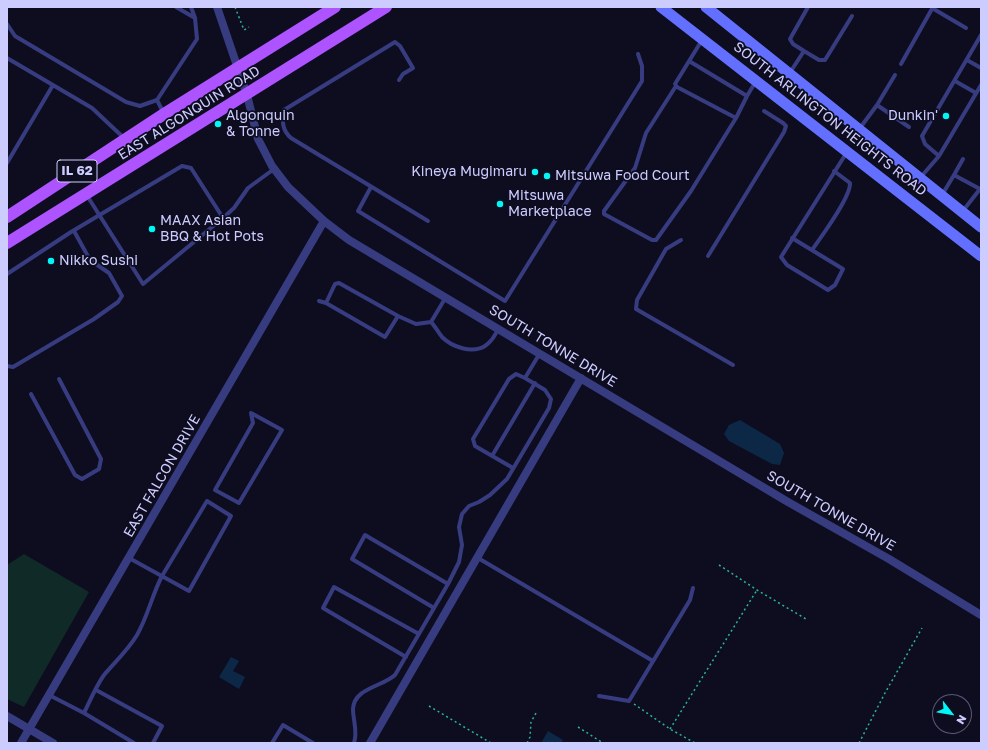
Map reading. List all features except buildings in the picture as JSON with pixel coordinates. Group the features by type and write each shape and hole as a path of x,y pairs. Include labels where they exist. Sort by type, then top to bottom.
{"main road":[{"name":"EAST ALGONQUIN ROAD","path":"7,216 164,114 335,7"},
{"name":"EAST ALGONQUIN ROAD","path":"7,243 247,95 386,7"},
{"name":"SOUTH ARLINGTON HEIGHTS ROAD","path":"661,7 981,256"},
{"name":"SOUTH ARLINGTON HEIGHTS ROAD","path":"706,7 981,227"}],"street":[{"name":"SOUTH TONNE DRIVE","path":"217,7 247,95 258,139 274,169 288,187 324,222 349,240 499,328 788,502 889,559 981,615"},
{"name":"EAST FALCON DRIVE","path":"22,743 324,222"},
{"path":"370,743 582,378"},
{"path":"7,716 53,743"}],"lane":[{"path":"176,7 195,18"},
{"path":"7,24 15,36 126,102 140,106 157,100 197,39 195,18 191,7"},
{"path":"808,7 790,39 793,44 819,60 825,60 852,16"},
{"path":"901,64 933,8 966,28"},
{"path":"939,156 925,144 922,136 981,35"},
{"path":"703,39 674,84 676,86 646,133 635,168 604,211 604,214 652,240 656,240 691,191 757,81"},
{"path":"399,80 403,74 413,68 400,46 395,42 284,110 282,121 285,133 291,138 428,221"},
{"path":"789,74 804,51"},
{"path":"371,187 358,210 505,302 642,81 642,66 638,54"},
{"path":"7,58 92,108 125,139"},
{"path":"966,60 981,68"},
{"path":"689,61 747,96"},
{"path":"859,130 877,105 895,75"},
{"path":"955,81 976,93"},
{"path":"7,163 53,85"},
{"path":"920,178 939,156 981,85"},
{"path":"676,86 736,118"},
{"path":"157,100 164,114"},
{"path":"877,105 909,127"},
{"path":"708,256 784,132 786,126 764,111"},
{"path":"792,238 843,269 834,285 828,290 787,265 781,257 792,238 847,151"},
{"path":"941,196 963,159"},
{"path":"7,274 99,215 182,166 190,168 224,218"},
{"path":"86,194 143,284 224,218 234,208 248,188 274,169"},
{"path":"812,250 851,188 850,183 834,172"},
{"path":"954,175 980,188 962,212"},
{"path":"7,366 13,367 94,318 118,302 122,296 109,273 90,260 74,231"},
{"path":"681,240 666,249 637,300 636,309 733,365"},
{"path":"326,303 335,284 340,282 398,316 416,324 431,322"},
{"path":"431,322 446,297"},
{"path":"319,301 326,303 385,337 398,316"},
{"path":"431,322 443,337 458,348 470,350 484,347 493,339 499,328"},
{"path":"525,378 540,353"},
{"path":"354,743 356,733 353,706 355,701 362,692 390,680 399,669 459,562 462,550 459,527 462,514 469,506 490,495 506,479 513,468 549,408 551,399 545,390 535,383 516,374 509,379 473,438 476,446 513,468"},
{"path":"31,394 75,475 82,479 99,469 101,459 59,379"},
{"path":"492,456 535,383"},
{"path":"251,414 282,430 239,503 215,490 253,423 251,414"},
{"path":"84,713 103,677 129,647 137,635 147,615 156,588 162,576 207,501 231,516 189,591 162,576 129,558"},
{"path":"434,608 352,559 365,535 448,584"},
{"path":"478,558 653,661"},
{"path":"406,657 323,608 334,587 419,634"},
{"path":"599,696 629,701 690,600 694,588"},
{"path":"96,690 162,726 153,743"},
{"path":"49,695 84,713 134,743"},
{"path":"272,743 283,725 313,743"}],"path":[{"path":"235,7 244,30 249,27"},
{"path":"719,565 756,590 806,619"},
{"path":"670,729 756,590"},
{"path":"859,743 885,693 922,628"},
{"path":"629,701 670,729 695,743"},
{"path":"430,706 490,743"},
{"path":"527,743 530,737 531,722 536,714"},
{"path":"578,727 603,743"}],"green space":[{"path":"24,554 89,592 24,707 7,699 7,565"}],"water":[{"path":"740,420 780,444 784,453 780,465 772,464 729,441 724,434 729,425"},
{"path":"231,657 239,661 233,671 245,677 239,689 219,677"},
{"path":"548,731 563,740 561,743 541,743"}],"place":[{"name":"Dunkin'","path":"946,116"},
{"name":"Algonquin & Tonne","path":"218,124"},
{"name":"Kineya Mugimaru","path":"535,172"},
{"name":"Mitsuwa Food Court","path":"547,176"},
{"name":"Mitsuwa Marketplace","path":"500,204"},
{"name":"MAAX Asian BBQ & Hot Pots","path":"152,229"},
{"name":"Nikko Sushi","path":"51,261"}]}
